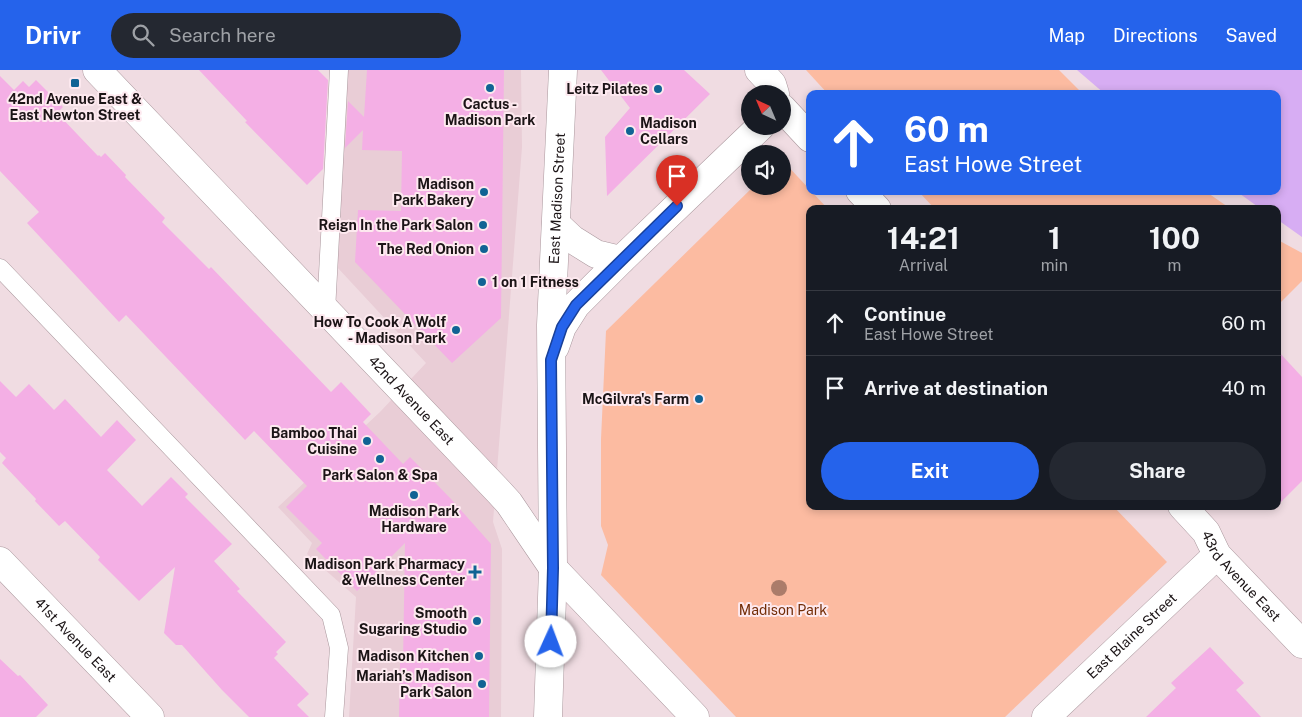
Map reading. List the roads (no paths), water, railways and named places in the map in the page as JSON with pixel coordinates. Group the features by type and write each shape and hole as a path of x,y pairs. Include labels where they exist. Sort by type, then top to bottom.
{"street":[{"name":"42nd Avenue East","path":"96,70 509,503 553,568 695,717"},
{"name":"East Madison Street","path":"548,717 553,568 551,325 563,70"},
{"path":"758,70 772,85"},
{"path":"791,118 806,134"},
{"path":"551,360 562,327 576,305 752,135"},
{"path":"864,195 873,205"},
{"path":"556,224 572,239 596,254 621,260"},
{"name":"43rd Avenue East","path":"1186,510 1206,532 1217,555 1302,644"},
{"name":"East Blaine Street","path":"1046,717 1217,555"},
{"name":"41st Avenue East","path":"0,561 150,717"}],"lane":[{"path":"326,311 339,70"},
{"path":"0,268 331,615 339,648 334,717"}],"place":[{"name":"42nd Avenue East & East Newton Street","path":"75,83"},
{"name":"Cactus - Madison Park","path":"490,88"},
{"name":"Leitz Pilates","path":"658,89"},
{"name":"Madison Cellars","path":"630,131"},
{"name":"Madison Park Bakery","path":"484,192"},
{"name":"Reign In the Park Salon","path":"483,225"},
{"name":"The Red Onion","path":"484,249"},
{"name":"1 on 1 Fitness","path":"482,282"},
{"name":"How To Cook A Wolf - Madison Park","path":"456,330"},
{"name":"McGilvra's Farm","path":"699,399"},
{"name":"Bamboo Thai Cuisine","path":"367,441"},
{"name":"Park Salon & Spa","path":"380,459"},
{"name":"Madison Park Hardware","path":"414,495"},
{"name":"Madison Park Pharmacy & Wellness Center","path":"475,572"},
{"name":"Smooth Sugaring Studio","path":"477,621"},
{"name":"Madison Kitchen","path":"479,656"},
{"name":"Mariah’s Madison Park Salon","path":"482,684"}],"park label":[{"name":"Madison Park","path":"783,610"}]}
